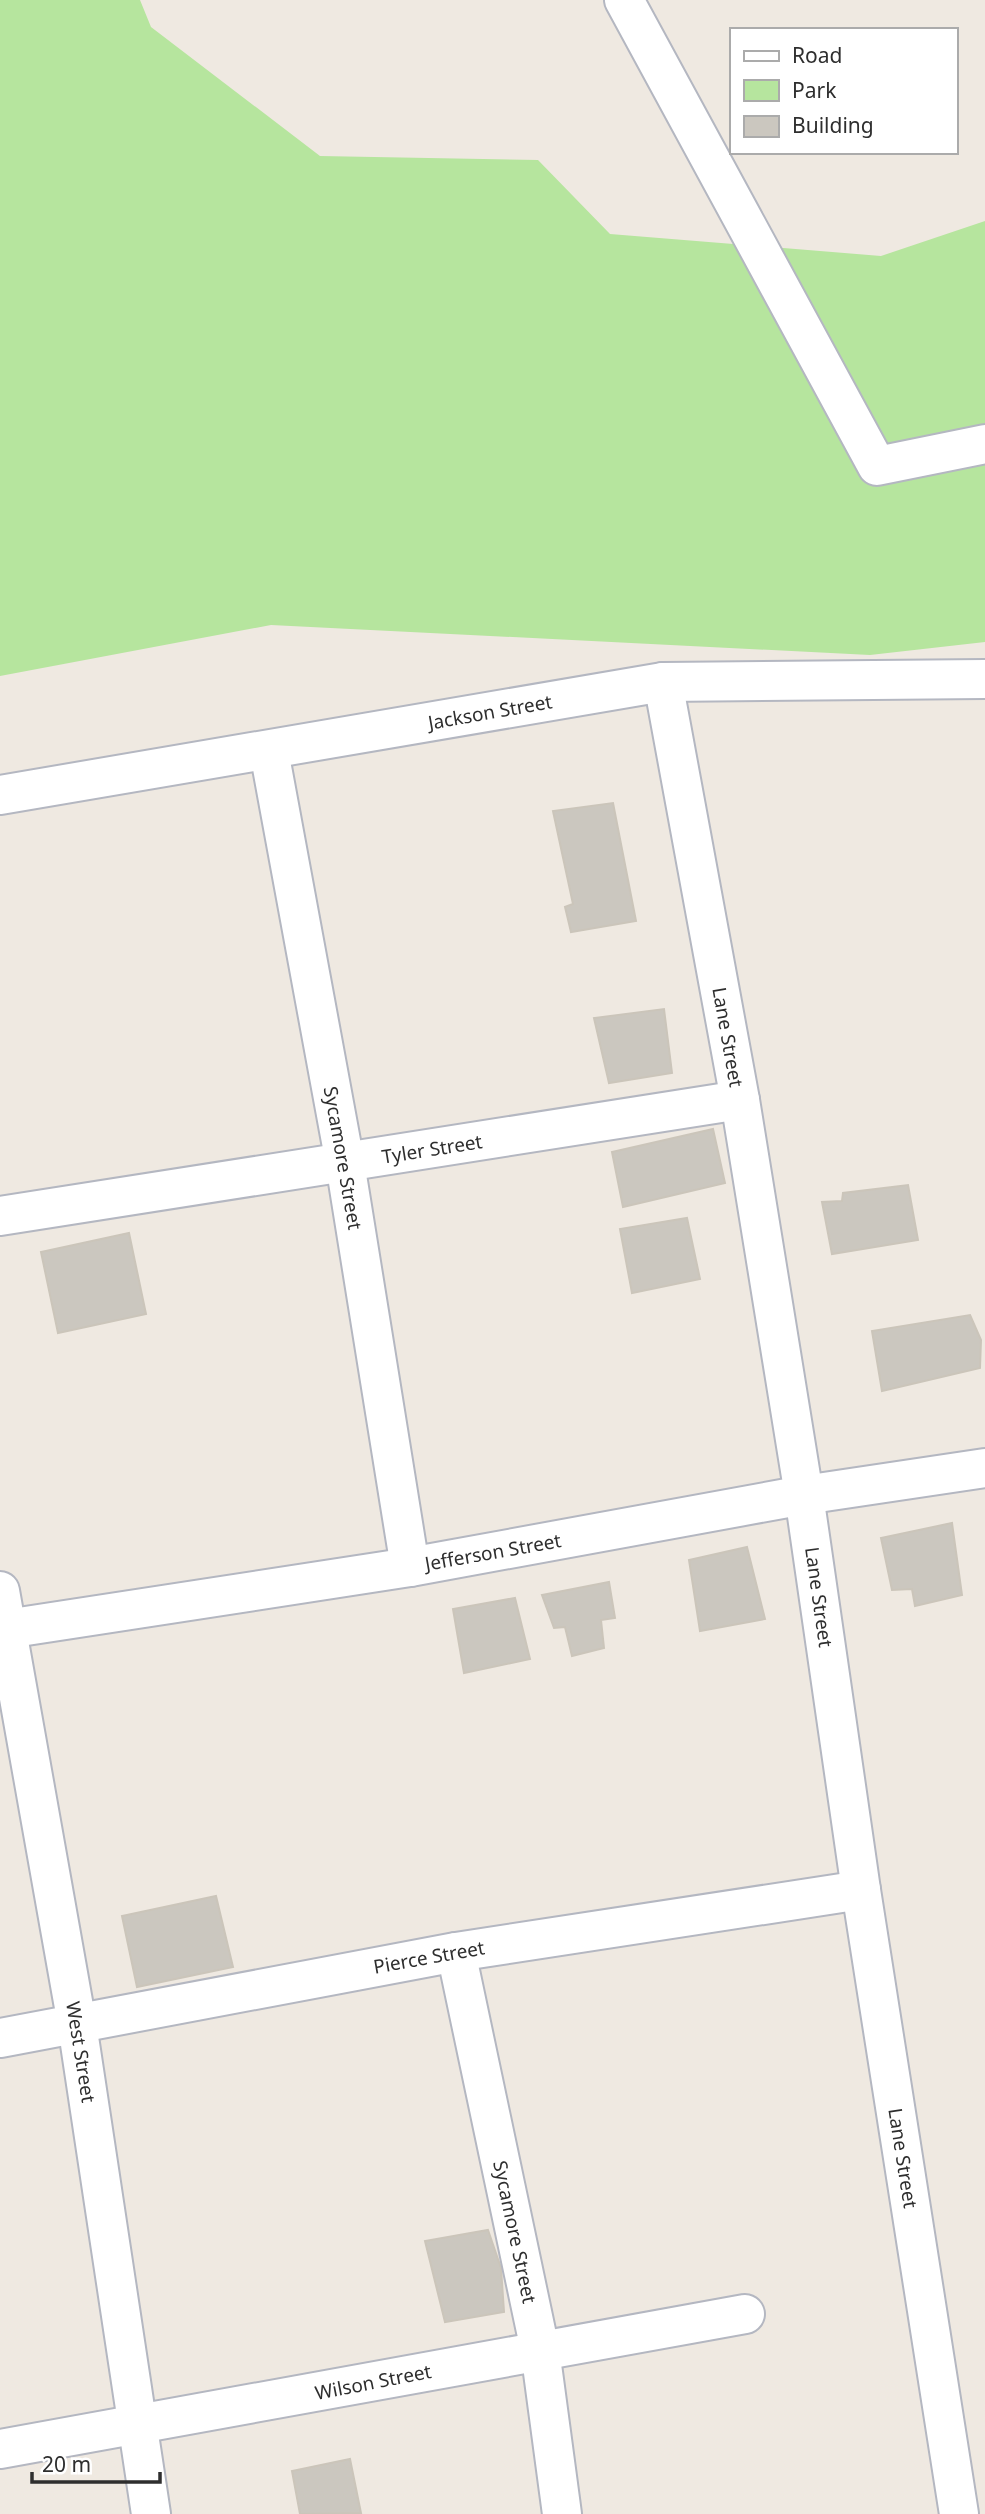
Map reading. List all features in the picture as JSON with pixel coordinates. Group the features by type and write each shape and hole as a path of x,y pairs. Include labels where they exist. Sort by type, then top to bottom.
{"street":[{"path":"624,0 877,466 985,444"},
{"name":"Jackson Street","path":"0,795 663,682 985,679"},
{"name":"Lane Street","path":"663,682 740,1100 804,1495 861,1889 959,2514"},
{"name":"Sycamore Street","path":"269,751 345,1163 410,1567"},
{"name":"Tyler Street","path":"0,1216 740,1100"},
{"name":"Jefferson Street","path":"4,1629 410,1567 804,1495 985,1468"},
{"name":"West Street","path":"0,1591 4,1629 77,2024 151,2514"},
{"name":"Pierce Street","path":"0,2038 456,1952 861,1889"},
{"name":"Sycamore Street","path":"456,1952 540,2350 562,2514"},
{"name":"Wilson Street","path":"0,2449 745,2314"}],"green space":[{"path":"0,0 140,0 151,27 320,156 538,160 610,234 881,256 985,221 985,642 870,655 271,625 0,676"}],"building":[{"path":"613,803 636,921 571,932 565,907 573,904 553,811"},
{"path":"664,1009 672,1073 609,1083 594,1018"},
{"path":"713,1129 725,1183 623,1207 612,1152"},
{"path":"908,1185 918,1240 832,1254 822,1202 842,1201 843,1193"},
{"path":"687,1218 700,1279 632,1293 620,1229"},
{"path":"129,1233 146,1314 58,1333 41,1252"},
{"path":"970,1315 981,1340 980,1368 882,1391 872,1331"},
{"path":"952,1523 962,1595 915,1606 912,1589 892,1590 881,1538"},
{"path":"747,1547 765,1619 700,1631 689,1560"},
{"path":"609,1582 615,1618 601,1620 604,1648 572,1656 565,1627 554,1628 542,1595"},
{"path":"515,1598 530,1659 464,1673 453,1609"},
{"path":"216,1896 233,1967 137,1987 122,1916"},
{"path":"488,2230 501,2268 504,2312 445,2322 425,2241"},
{"path":"350,2459 361,2513 300,2514 292,2471"}]}
